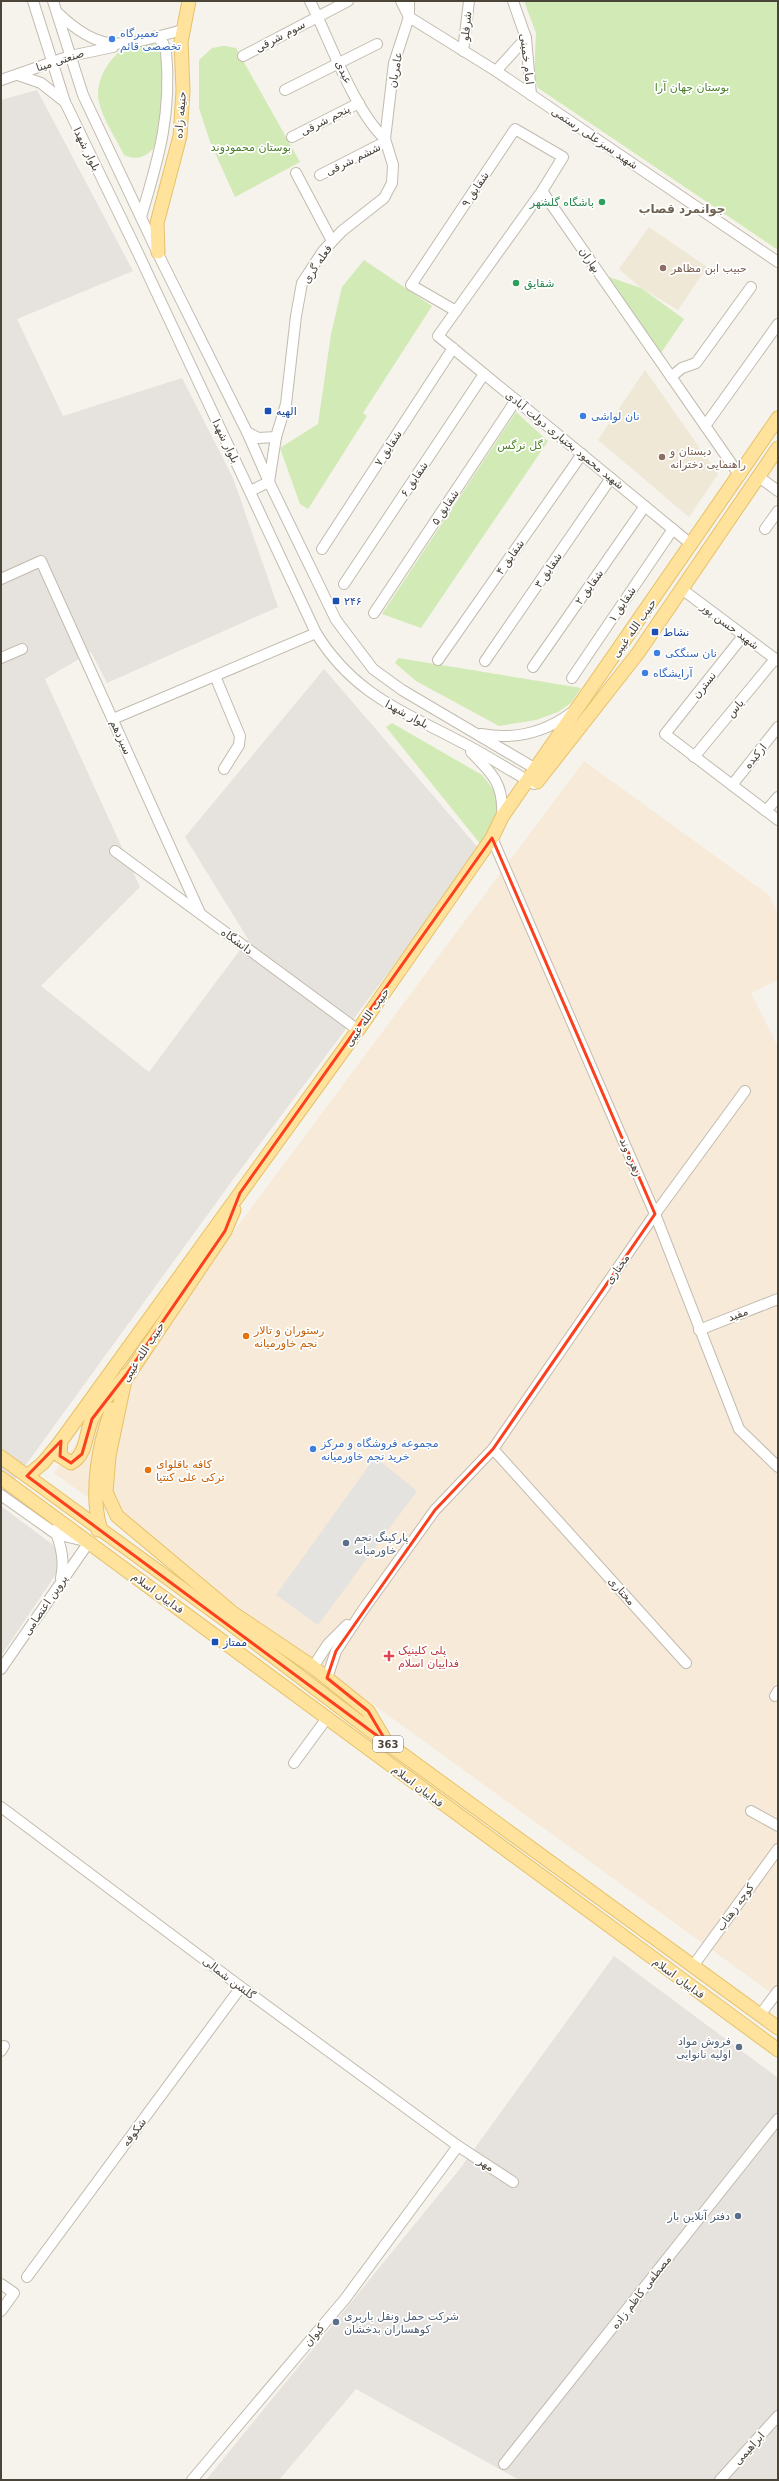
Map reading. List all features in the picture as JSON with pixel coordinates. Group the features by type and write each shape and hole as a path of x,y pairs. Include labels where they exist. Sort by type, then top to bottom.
{"main road":[{"name":"حنیفه زاده","path":"158,252 157,223 180,136 183,91 183,30 189,1"},
{"name":"حبیب الله غیبی","path":"540,771 578,709 740,476 778,418"},
{"name":"حبیب الله غیبی","path":"27,1476 43,1462 61,1441 358,1030 492,838 502,817 638,653 683,590 778,448"},
{"path":"624,644 638,653"},
{"name":"حبیب الله غیبی","path":"492,838 508,823 531,782"},
{"name":"حبیب الله غیبی","path":"100,1527 94,1510 101,1443 126,1375 225,1231 240,1193"},
{"path":"61,1441 60,1456 71,1463 77,1460 82,1454 92,1419 106,1398 126,1375"},
{"path":"126,1375 109,1456 106,1492 117,1516 233,1613 313,1667 368,1711 387,1744"},
{"name":"فداییان اسلام","path":"1,1457 100,1527 387,1744 778,2028"},
{"name":"فداییان اسلام","path":"1,1478 778,2050"},
{"path":"89,1542 100,1527"}],"street":[{"name":"بلوار شهدا","path":"33,1 65,102 316,633 343,670 365,690 390,707 461,742 531,782"},
{"name":"بلوار شهدا","path":"53,1 83,95 158,252 247,432 269,482 336,620 352,645 379,674 402,690 540,771"},
{"name":"عیدی","path":"310,1 359,102 373,128 385,141"},
{"name":"سوم شرقی","path":"243,56 348,1"},
{"path":"401,1 409,17"},
{"name":"عامریان","path":"385,141 394,63 409,17 409,1"},
{"name":"شرفلو","path":"463,51 469,1"},
{"name":"امام خمینی","path":"512,1 526,38 531,95"},
{"path":"56,11 73,27 87,36 103,42 121,45"},
{"name":"شهید سبزعلی رستمی","path":"409,17 496,71 778,262"},
{"name":"صنعتی مینا","path":"1,80 70,56 183,30"},
{"path":"141,217 164,136 168,108 166,50 163,43 156,36"},
{"path":"496,71 526,38"},
{"path":"285,90 377,44"},
{"path":"18,75 41,83 65,102"},
{"name":"پنجم شرقی","path":"292,137 359,102"},
{"name":"شقایق ۹","path":"456,311 411,285 515,129 563,157 542,191"},
{"name":"ششم شرقی","path":"320,175 385,141"},
{"name":"فعله گری","path":"269,482 276,437 286,404 296,316 302,283 323,251 384,198 392,183 392,165 385,141"},
{"path":"296,173 332,242"},
{"path":"456,311 542,191"},
{"name":"بهاران","path":"542,191 740,476"},
{"path":"671,377 682,368 696,364 751,286"},
{"name":"شهید محمود بختیاری دولت آبادی","path":"456,311 438,336 692,545"},
{"path":"705,426 778,324"},
{"name":"شقایق ۷","path":"322,549 453,348"},
{"name":"شقایق ۶","path":"344,584 484,374"},
{"name":"شقایق ۵","path":"374,613 516,400"},
{"path":"247,432 258,438 276,437"},
{"name":"شقایق ۴","path":"438,660 582,454"},
{"path":"759,477 778,491"},
{"name":"شقایق ۳","path":"485,661 611,478"},
{"path":"250,491 269,482"},
{"name":"شقایق ۲","path":"533,667 645,506"},
{"path":"765,529 778,511"},
{"name":"شقایق ۱","path":"572,678 672,529"},
{"name":"سیزدهم","path":"1,579 41,561 200,913"},
{"name":"شهید حسن پور","path":"683,590 777,660"},
{"path":"113,719 316,633"},
{"name":"نسترن","path":"694,757 665,734 743,636"},
{"path":"1,658 22,649"},
{"name":"یاس","path":"694,757 777,660"},
{"path":"215,676 240,736 240,745 224,769"},
{"path":"475,733 497,737 538,732 557,724 578,709"},
{"name":"ارکیده","path":"732,785 778,727"},
{"path":"461,742 494,776 501,789 502,817"},
{"path":"694,757 778,820"},
{"path":"766,811 778,797"},
{"name":"زهره وند","path":"492,838 655,1214 739,1430 778,1467"},
{"name":"دانشگاه","path":"115,851 358,1030"},
{"name":"مختاری","path":"327,1678 336,1651 363,1610 435,1510 493,1449 655,1214 745,1091"},
{"name":"مفید","path":"699,1330 778,1299"},
{"name":"مختاری","path":"493,1449 686,1663"},
{"path":"1,1496 56,1534 89,1542"},
{"path":"47,1511 56,1534 64,1566 59,1583"},
{"name":"پروین اعتصامی","path":"1,1669 59,1583 89,1542"},
{"name":"مختاری","path":"313,1667 328,1644 363,1610"},
{"path":"294,1763 327,1718"},
{"name":"گلشن شمالی","path":"1,1806 241,1987 458,2146"},
{"path":"751,1811 778,1826"},
{"name":"کوچه زهتاب","path":"693,1966 778,1849"},
{"name":"شکوفه","path":"26,2276 241,1987"},
{"path":"760,2015 778,1991"},
{"name":"مصطفی کاظم زاده","path":"504,2464 778,2119"},
{"name":"مهر","path":"458,2146 513,2182"},
{"name":"کیوان","path":"192,2480 344,2299 458,2146"},
{"path":"1,2284 14,2293 1,2311"},
{"name":"ابراهیمی","path":"720,2480 778,2416"}],"highlighted area":[{"path":"492,838 655,1214 493,1449 435,1510 336,1651 327,1678 368,1711 387,1743 27,1476 61,1441 60,1456 71,1463 77,1460 82,1454 92,1419 126,1375 225,1231 240,1193"}],"shaded area":[{"path":"37,90 133,271 17,319 63,416 182,378 233,478 278,607 107,683 91,652 45,679 140,887 41,986 149,1072 248,939 185,837 324,669 480,850 232,1181 1,1499 1,100"},
{"name":"حبیب ابن مظاهر","path":"649,227 707,267 678,310 641,288 619,269"},
{"name":"دبستان و راهنمایی دخترانه","path":"645,370 718,474 689,517 598,440"},
{"path":"584,761 769,895 778,914 778,980 751,993 778,1047 778,1998 54,1473"},
{"name":"پارکینگ نجم خاورمیانه","path":"375,1457 417,1491 318,1625 276,1595"},
{"path":"1,1506 68,1556 1,1656"},
{"path":"614,1956 778,2078 778,2480 519,2480 356,2389 279,2480 206,2480 459,2170"}],"green space":[{"name":"بوستان جهان آرا","path":"524,1 778,1 778,250 538,88 534,79 536,33"},
{"path":"150,41 162,52 163,97 155,147 144,156 133,158 124,155 107,122 99,102 99,87 104,71 114,57 126,48"},
{"name":"بوستان محمودوند","path":"224,46 236,48 300,162 235,197 210,142 199,108 199,60 212,48"},
{"path":"364,260 432,306 363,413 367,416 308,509 300,504 280,448 318,424 331,334 342,287"},
{"path":"606,276 641,288 684,319 661,353"},
{"name":"گل نرگس","path":"516,412 548,441 421,628 382,614"},
{"path":"398,658 581,688 571,703 558,712 536,720 499,726 416,681 395,663"},
{"path":"392,723 482,775 496,795 498,810 497,818 482,846 386,727"}],"place":[{"name":"تعمیرگاه تخصصی قائم","path":"112,39"},
{"name":"باشگاه گلشهر","path":"602,202"},
{"name":"حبیب ابن مظاهر","path":"663,268"},
{"name":"شقایق","path":"516,283"},
{"name":"الهیه","path":"268,411"},
{"name":"نان لواشی","path":"583,416"},
{"name":"دبستان و راهنمایی دخترانه","path":"662,457"},
{"name":"۲۴۶","path":"336,601"},
{"name":"نشاط","path":"655,632"},
{"name":"نان سنگکی","path":"657,653"},
{"name":"آرایشگاه","path":"645,673"},
{"name":"رستوران و تالار نجم خاورمیانه","path":"246,1336"},
{"name":"مجموعه فروشگاه و مرکز خرید نجم خاورمیانه","path":"313,1449"},
{"name":"کافه باقلوای ترکی علی کنتیا","path":"148,1470"},
{"name":"پارکینگ نجم خاورمیانه","path":"346,1543"},
{"name":"ممتاز","path":"215,1642"},
{"name":"پلی کلینیک فداییان اسلام","path":"389,1656"},
{"name":"فروش مواد اولیه نانوایی","path":"739,2047"},
{"name":"دفتر آنلاین بار","path":"738,2216"},
{"name":"شرکت حمل ونقل باربری کوهساران بدخشان","path":"336,2322"}],"district":[{"name":"جوانمرد قصاب","path":"682,209"}]}
